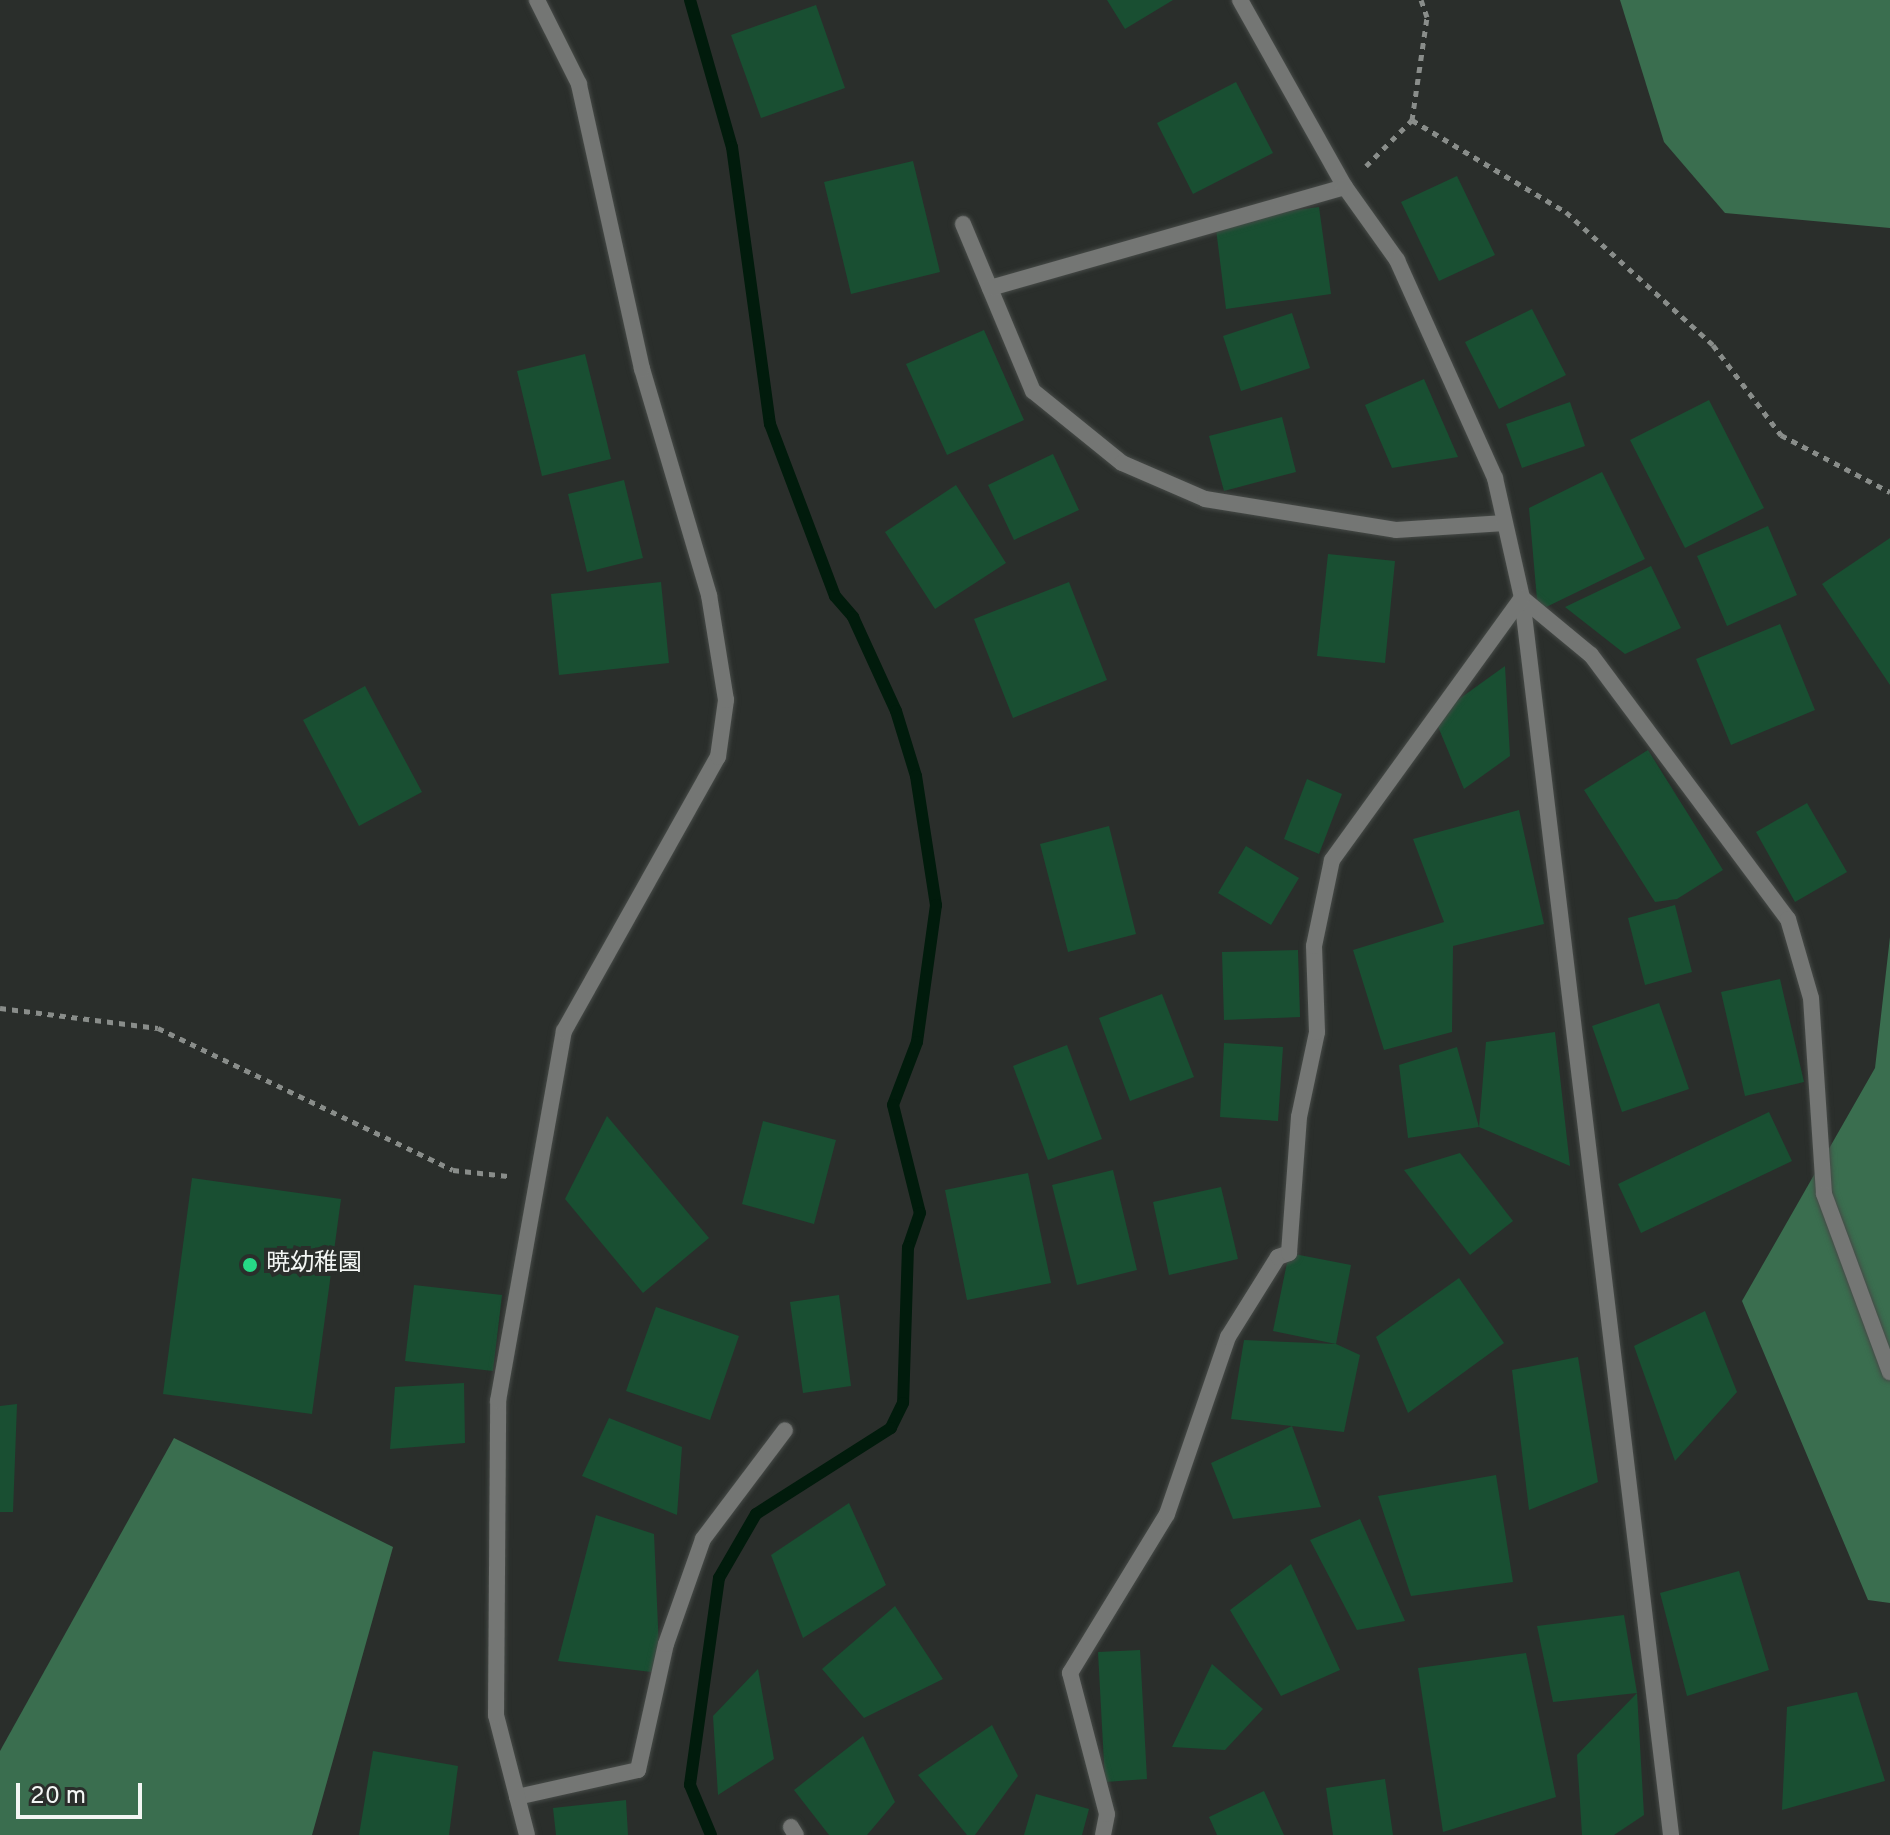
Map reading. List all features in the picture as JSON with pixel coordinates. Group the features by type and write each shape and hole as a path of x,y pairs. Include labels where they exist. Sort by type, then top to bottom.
{"street":[{"path":"527,1835 496,1715 498,1401 541,1179 564,1031 718,757 726,700 709,595 642,369 579,84 537,0"},
{"path":"1240,0 1345,187 1397,260 1495,478 1522,598 1671,1835"},
{"path":"990,288 1345,187"},
{"path":"963,224 1033,391 1122,463 1205,499 1396,530 1505,523"},
{"path":"1522,598 1591,655 1788,919 1811,998 1824,1194 1890,1372"},
{"path":"1103,1835 1107,1814 1070,1673 1167,1514 1228,1337 1278,1257 1289,1253 1299,1117 1317,1032 1314,946 1332,860 1522,598"},
{"path":"517,1797 638,1770 666,1644 703,1539 785,1430"}],"path":[{"path":"1345,187 1412,120 1427,17 1421,0"},
{"path":"1412,120 1566,212 1713,345 1781,435 1890,492"},
{"path":"0,1008 158,1028 453,1170 541,1179"}],"green space":[{"path":"1620,0 1890,0 1890,228 1725,213 1664,142"},
{"path":"1890,937 1890,1603 1868,1600 1742,1301 1875,1068"},
{"path":"174,1438 393,1547 312,1835 0,1835 0,1751"}],"building":[{"path":"1107,0 1173,0 1125,29"},
{"path":"816,5 845,88 761,118 731,35"},
{"path":"1236,82 1273,153 1193,194 1157,123"},
{"path":"913,161 940,272 851,294 824,182"},
{"path":"1457,176 1495,255 1439,281 1401,202"},
{"path":"1319,207 1331,294 1226,309 1215,221"},
{"path":"1532,309 1566,375 1499,409 1465,342"},
{"path":"1292,313 1310,368 1241,391 1223,336"},
{"path":"984,330 1024,420 947,455 906,364"},
{"path":"585,354 611,459 542,476 517,371"},
{"path":"1424,379 1458,457 1392,468 1365,405"},
{"path":"1709,400 1764,508 1685,548 1630,440"},
{"path":"1570,402 1585,446 1522,468 1506,424"},
{"path":"1282,417 1296,472 1224,491 1209,436"},
{"path":"1053,454 1079,510 1014,540 988,485"},
{"path":"1602,472 1645,559 1538,611 1529,508"},
{"path":"624,480 643,558 587,572 568,494"},
{"path":"956,485 1006,563 935,609 885,532"},
{"path":"1768,526 1797,595 1727,626 1697,556"},
{"path":"1890,538 1890,685 1822,584"},
{"path":"1328,554 1395,561 1385,663 1317,656"},
{"path":"1651,566 1681,628 1625,654 1565,607"},
{"path":"661,582 669,663 559,675 551,594"},
{"path":"1069,582 1107,680 1013,718 974,619"},
{"path":"1780,624 1815,710 1731,745 1696,659"},
{"path":"1505,666 1510,756 1464,789 1434,717"},
{"path":"365,686 422,792 359,826 303,720"},
{"path":"1648,750 1723,870 1677,899 1655,902 1584,790"},
{"path":"1307,779 1342,794 1319,854 1284,839"},
{"path":"1807,803 1847,872 1795,902 1756,832"},
{"path":"1519,810 1544,924 1453,946 1452,1032 1384,1050 1353,950 1444,922 1413,839"},
{"path":"1109,826 1136,934 1068,952 1040,844"},
{"path":"1246,846 1299,878 1271,925 1218,893"},
{"path":"1675,905 1692,972 1645,985 1628,918"},
{"path":"1298,950 1300,1017 1224,1020 1222,952"},
{"path":"1780,979 1804,1082 1745,1096 1721,992"},
{"path":"1162,994 1194,1077 1130,1101 1099,1018"},
{"path":"1659,1003 1689,1089 1622,1112 1592,1026"},
{"path":"1555,1032 1570,1166 1479,1127 1486,1042"},
{"path":"1224,1043 1283,1047 1278,1121 1220,1117"},
{"path":"1067,1045 1102,1139 1048,1160 1013,1066"},
{"path":"1457,1047 1479,1127 1408,1138 1399,1065"},
{"path":"1769,1112 1792,1161 1641,1233 1618,1184"},
{"path":"607,1116 709,1238 643,1293 565,1199"},
{"path":"763,1121 836,1140 814,1224 742,1204"},
{"path":"1460,1153 1513,1221 1470,1255 1404,1170"},
{"path":"1113,1170 1137,1270 1077,1285 1052,1185"},
{"path":"1028,1173 1051,1283 967,1300 945,1190"},
{"path":"192,1178 341,1199 312,1414 163,1394"},
{"path":"1221,1187 1238,1259 1169,1275 1153,1202"},
{"path":"1289,1253 1351,1265 1336,1344 1273,1331"},
{"path":"1459,1278 1504,1343 1408,1413 1376,1337"},
{"path":"414,1285 502,1295 493,1371 405,1361"},
{"path":"839,1295 851,1386 803,1393 790,1302"},
{"path":"656,1307 739,1336 710,1420 626,1391"},
{"path":"1705,1311 1737,1392 1675,1461 1634,1346"},
{"path":"1244,1340 1336,1344 1360,1355 1344,1432 1231,1419"},
{"path":"1578,1357 1598,1482 1529,1510 1512,1370"},
{"path":"464,1383 465,1443 390,1449 395,1387"},
{"path":"17,1404 13,1512 0,1512 0,1406"},
{"path":"609,1418 682,1447 677,1515 582,1476"},
{"path":"1292,1426 1321,1507 1233,1519 1211,1463"},
{"path":"1496,1475 1513,1582 1411,1596 1378,1496"},
{"path":"849,1503 886,1585 803,1638 771,1555"},
{"path":"596,1515 654,1534 660,1673 558,1661"},
{"path":"1360,1519 1405,1621 1357,1630 1310,1540"},
{"path":"1291,1564 1340,1670 1281,1696 1230,1610"},
{"path":"1739,1571 1769,1670 1687,1696 1660,1593"},
{"path":"895,1606 943,1679 864,1718 822,1669"},
{"path":"1624,1615 1637,1693 1553,1702 1537,1626"},
{"path":"1140,1650 1147,1779 1105,1782 1098,1652"},
{"path":"1526,1653 1556,1797 1443,1832 1418,1668"},
{"path":"1212,1664 1263,1709 1225,1750 1172,1747"},
{"path":"758,1669 774,1759 718,1795 713,1716"},
{"path":"1857,1692 1885,1781 1782,1810 1787,1707"},
{"path":"1637,1693 1644,1815 1614,1835 1582,1835 1577,1755"},
{"path":"992,1725 1018,1776 975,1835 967,1835 918,1775"},
{"path":"863,1736 895,1802 867,1835 829,1835 794,1790"},
{"path":"373,1751 458,1766 449,1835 359,1835"},
{"path":"1385,1779 1393,1835 1333,1835 1326,1788"},
{"path":"1264,1791 1284,1835 1217,1835 1209,1817"},
{"path":"1036,1794 1089,1809 1082,1835 1024,1835"},
{"path":"626,1800 628,1835 556,1835 553,1808"}],"waterway":[{"path":"690,0 732,147 770,424 835,596 853,617 896,711 916,776 936,905 917,1042 893,1105 920,1213 908,1247 903,1403 891,1428 756,1514 719,1578 690,1785 711,1835"}],"place":[{"name":"暁幼稚園","path":"250,1265"}]}
